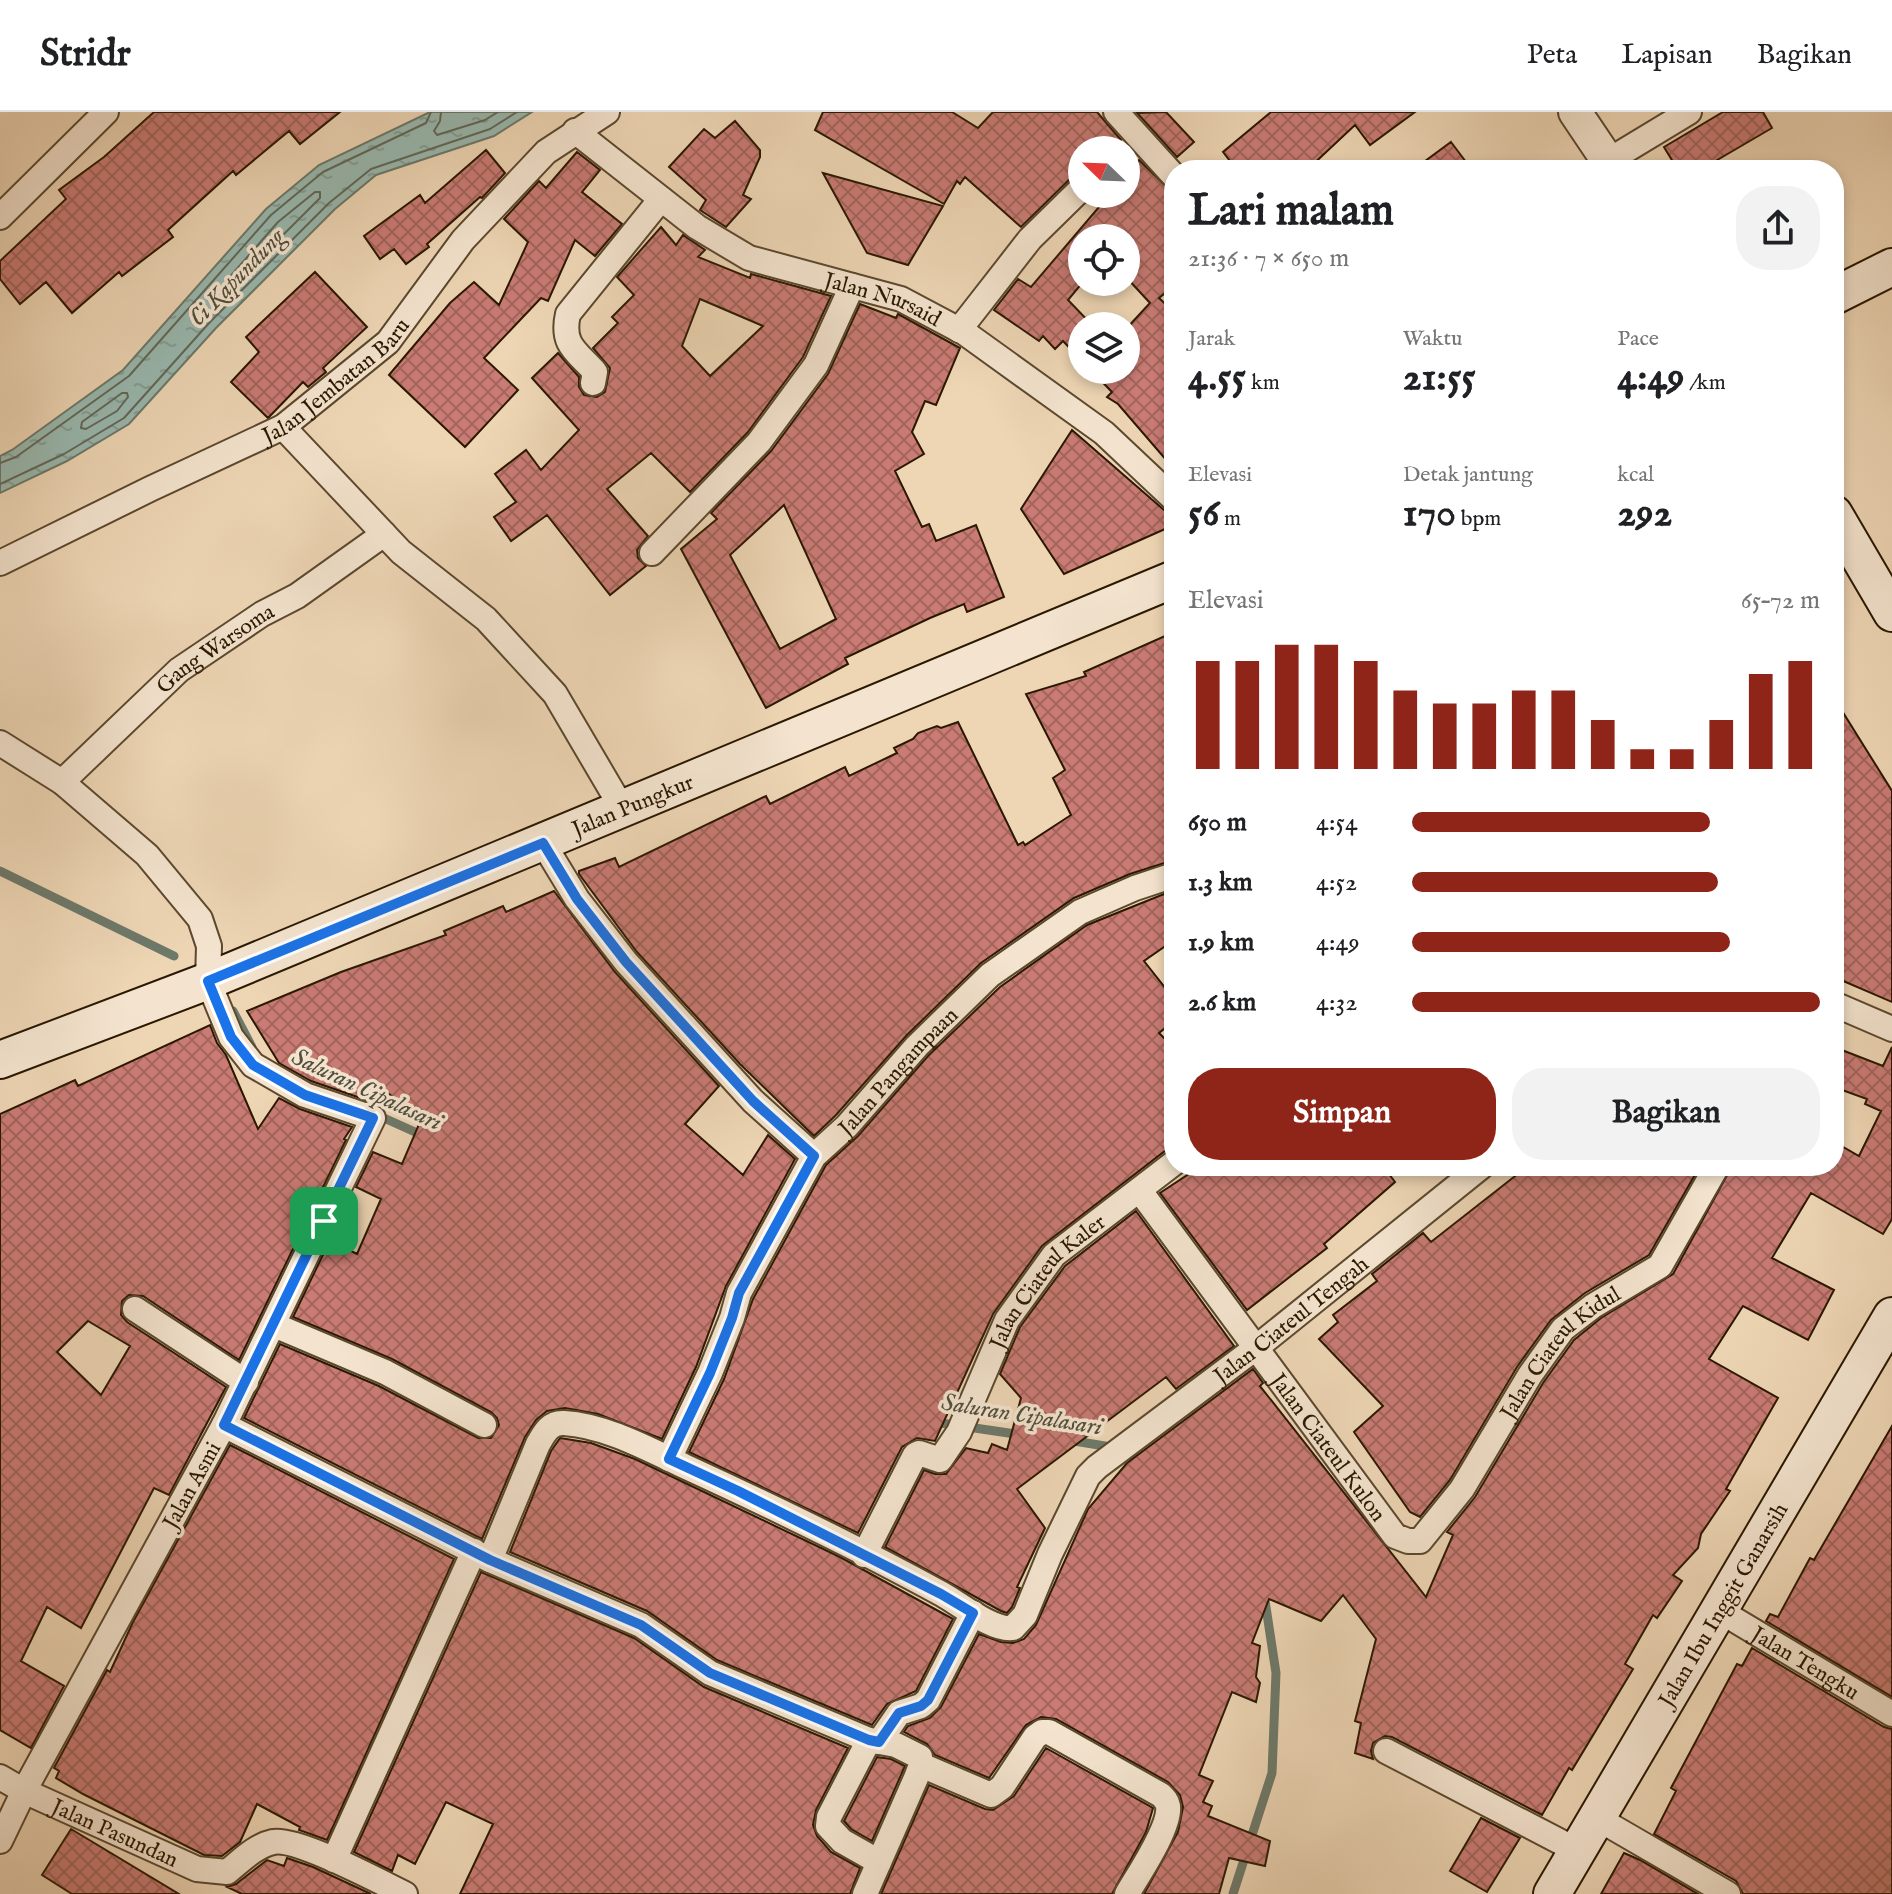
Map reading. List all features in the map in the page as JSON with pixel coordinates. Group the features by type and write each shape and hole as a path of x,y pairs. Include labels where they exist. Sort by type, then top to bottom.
{"main road":[{"path":"1844,291 1892,267"},
{"path":"1844,535 1892,613"},
{"name":"Jalan Pungkur","path":"0,1060 208,981 1164,583"},
{"name":"Jalan Ibu Inggit Ganarsih","path":"1552,1894 1889,1328"}],"street":[{"path":"0,217 106,112"},
{"name":"Jalan Jembatan Baru","path":"0,563 283,427 388,342 463,240 546,152 607,112"},
{"path":"1116,112 1126,136"},
{"path":"1575,112 1607,160"},
{"path":"1620,160 1689,112"},
{"name":"Jalan Nursaid","path":"575,131 697,227 749,258 901,299 959,330 1104,433 1164,490"},
{"path":"1140,151 1164,169"},
{"path":"593,383 595,372 566,340 568,314 661,199"},
{"path":"959,330 1030,239 1068,202"},
{"path":"652,553 768,431 816,365 852,286"},
{"path":"283,427 401,552 486,619 555,694 622,808"},
{"name":"Gang Warsoma","path":"62,782 179,670 262,614 297,596 384,534"},
{"path":"0,743 62,782 147,855 200,919 209,946 208,981"},
{"path":"543,843 577,899 626,962 753,1101 814,1156"},
{"name":"Jalan Pangampaan","path":"669,1459 710,1373 739,1293 814,1156 847,1126 917,1046 990,975 1080,912 1164,878"},
{"name":"Jalan Asmi","path":"0,1841 24,1791 224,1425 373,1118 305,1095 253,1065 231,1037 208,981"},
{"path":"1844,1008 1892,1029"},
{"name":"Jalan Ciateul Kaler","path":"864,1555 915,1455 919,1453 941,1460 964,1422 1007,1320 1054,1255 1164,1171"},
{"name":"Jalan Ciateul Tengah","path":"973,1613 1003,1628 1018,1624 1025,1615 1050,1554 1088,1476 1257,1347 1470,1176"},
{"name":"Jalan Ciateul Kidul","path":"1408,1541 1420,1541 1462,1489 1530,1375 1563,1329 1593,1306 1660,1266 1711,1176"},
{"name":"Jalan Ciateul Kulon","path":"1140,1191 1395,1536 1408,1541"},
{"path":"135,1309 246,1382"},
{"path":"274,1325 385,1372 484,1425"},
{"path":"334,1860 538,1444 548,1427 561,1422 616,1435 669,1459 738,1491 973,1613 928,1700 921,1706 899,1713 874,1741 829,1817 828,1826 842,1841 879,1862"},
{"path":"224,1425 482,1555 641,1625 710,1673 874,1741 902,1747 920,1761 991,1795 1002,1787 1035,1737 1049,1732 1161,1795 1167,1802 1162,1829 1127,1894"},
{"name":"Jalan Tengku","path":"1720,1611 1892,1714"},
{"path":"1386,1751 1578,1851"},
{"path":"865,1894 920,1761"},
{"name":"Jalan Pasundan","path":"0,1777 24,1791 197,1869 227,1872 258,1848 276,1841 334,1860 405,1894"},
{"path":"1597,1818 1728,1894"}],"water":[{"name":"Ci Kapundung","path":"430,112 532,112 494,136 376,175 335,209 216,328 129,424 67,461 0,493 0,456 123,370 266,209 319,165"}],"building":[{"path":"154,112 340,112 300,144 289,131 236,175 233,171 168,230 173,237 122,276 119,272 72,313 46,282 20,304 0,279 0,261 66,199 59,190 104,157"},
{"path":"823,112 952,112 978,128 993,112 1097,112 1118,136 1068,136 1068,181 1021,227 965,177 960,184 957,181 944,204 815,130"},
{"path":"1166,112 1194,142 1177,157 1137,113"},
{"path":"1271,112 1415,112 1370,145 1355,125 1318,160 1229,160 1223,152"},
{"path":"1723,112 1763,112 1772,128 1717,160 1672,160 1664,147"},
{"path":"735,121 760,150 760,157 743,195 751,199 726,227 700,210 706,200 669,167 704,129 715,138"},
{"path":"1451,142 1464,160 1427,160"},
{"path":"486,150 505,173 482,198 406,264 394,249 380,259 364,236 420,195 425,203"},
{"path":"577,152 600,170 582,192 622,224 595,256 575,240 548,301 541,298 484,358 518,390 465,447 389,375 450,303 474,282 499,305 528,242 504,219 539,181 546,188"},
{"path":"1140,161 1164,184 1164,294 1159,298 1164,303 1164,457 1118,404 1107,397 1112,392 1104,384 1140,384 1140,314 1150,303 1140,292 1140,224 1085,224 1098,208 1140,208"},
{"path":"823,173 943,206 908,265 867,253"},
{"path":"661,227 676,245 683,235 705,250 698,257 750,278 751,274 831,296 803,357 748,432 690,492 651,453 607,489 648,536 637,550 638,558 646,566 610,595 547,515 511,541 494,517 516,502 495,474 526,450 541,470 579,430 532,378 558,353 579,377 579,387 584,395 597,397 605,392 610,368 593,348 618,323 612,317 634,295 617,277","holes":["700,299 763,326 710,376 682,346"]},
{"path":"1068,243 1068,296 1071,296 1068,300 1080,312 1068,312 1068,346 1063,341 1055,349 1043,336 1039,341 994,310 1018,279 1031,287"},
{"path":"315,272 367,327 323,368 326,372 308,387 303,382 268,418 231,382 259,352 246,337"},
{"path":"860,304 896,318 898,314 960,348 936,405 925,401 912,432 924,454 895,471 922,527 929,524 936,541 976,525 1004,597 967,612 964,604 930,618 845,658 848,664 766,708 681,549 717,519 711,513 771,451 828,374","holes":["784,505 836,619 780,649 730,555"]},
{"path":"1072,430 1164,510 1164,529 1064,574 1021,509"},
{"path":"1164,636 1164,863 1074,898 981,963 907,1035 814,1136 740,1064 637,952 579,874 579,871 615,858 619,867 766,796 770,804 845,767 849,776 897,753 894,748 913,739 918,733 958,722 1018,845 1023,842 1025,845 1071,815 1053,778 1065,770 1026,694 1086,676 1084,672"},
{"path":"1844,714 1892,791 1892,1002 1844,981"},
{"path":"554,891 615,972 719,1086 685,1124 743,1175 768,1135 795,1159 726,1286 696,1367 662,1439 598,1414 565,1408 547,1411 536,1420 525,1437 482,1539 244,1418 280,1344 379,1386 478,1438 491,1438 499,1425 491,1412 392,1359 293,1317 330,1240 357,1254 381,1199 356,1187 373,1152 402,1164 423,1115 382,1090 372,1102 311,1081 279,1063 247,1011 341,972 446,935 444,931 503,906 506,912"},
{"path":"1164,894 1164,947 1144,961 1164,986 1164,1029 1159,1033 1164,1038 1164,1152 1042,1246 993,1314 935,1441 917,1438 902,1447 858,1533 689,1452 724,1379 753,1299 826,1165 858,1136 928,1056 1000,987 1087,925"},
{"path":"210,1025 258,1129 279,1098 300,1109 352,1127 239,1360 143,1296 129,1295 122,1301 121,1315 127,1322 226,1387 169,1495 154,1488 81,1628 47,1607 21,1661 64,1686 31,1748 0,1730 0,1114 75,1080 78,1086","holes":["88,1321 130,1346 101,1395 57,1352"]},
{"path":"1892,1047 1892,1219 1883,1234 1811,1193 1772,1258 1834,1290 1808,1340 1743,1306 1709,1359 1778,1398 1726,1489 1730,1491 1701,1534 1698,1548 1673,1575 1682,1581 1657,1618 1653,1615 1625,1664 1633,1669 1542,1815 1392,1737 1385,1736 1373,1743 1373,1759 1355,1753 1361,1723 1355,1721 1376,1639 1343,1595 1321,1621 1269,1599 1252,1643 1260,1646 1256,1677 1260,1683 1256,1702 1232,1692 1199,1775 1213,1781 1203,1802 1212,1806 1208,1816 1270,1841 1265,1866 1229,1858 1219,1894 1144,1894 1178,1832 1183,1807 1180,1795 1168,1782 1056,1719 1041,1717 1026,1725 989,1778 935,1755 927,1744 904,1732 908,1726 930,1718 941,1707 979,1634 1013,1643 1024,1639 1036,1625 1088,1509 1127,1463 1253,1369 1263,1383 1260,1386 1426,1597 1453,1535 1447,1532 1475,1497 1543,1383 1574,1340 1601,1318 1673,1274 1727,1176 1844,1176 1844,1147 1859,1156 1881,1111 1865,1104 1867,1099 1844,1091 1844,1051 1883,1066"},
{"path":"1186,1176 1390,1176 1395,1182 1324,1244 1327,1248 1247,1310 1160,1193"},
{"path":"1515,1176 1694,1176 1649,1255 1585,1293 1551,1320 1517,1367 1450,1480 1420,1517 1410,1512 1354,1432 1383,1406 1319,1339 1338,1322 1333,1315 1377,1281 1372,1274 1423,1233 1431,1242"},
{"path":"1136,1211 1234,1346 1176,1389 1166,1377 1017,1489 1045,1528 1007,1613 885,1547 924,1470 946,1474 966,1448 988,1453 992,1444 1007,1450 1021,1398 1000,1374 1020,1327 1065,1266"},
{"path":"1892,1426 1892,1697 1766,1621 1770,1614 1778,1617 1810,1558 1814,1560"},
{"path":"560,1438 591,1443 635,1459 840,1557 953,1619 916,1691 887,1704 872,1725 717,1660 647,1611 510,1552 551,1451"},
{"path":"230,1445 454,1559 327,1840 299,1830 300,1827 257,1804 240,1842 222,1856 204,1855 83,1794 56,1778 59,1771 54,1768 107,1670 110,1672 133,1622"},
{"path":"481,1572 634,1638 704,1687 848,1748 816,1810 813,1825 817,1836 831,1852 860,1868 850,1894 460,1894 493,1824 446,1802 415,1864 398,1855 392,1871 354,1852"},
{"path":"1752,1648 1892,1729 1892,1894 1743,1894 1736,1881 1654,1834 1676,1791 1671,1788 1737,1664 1742,1666"},
{"path":"1046,1748 1153,1808 1146,1832 1112,1894 881,1894 929,1785 993,1810 1014,1796"},
{"path":"877,1757 905,1766 872,1841 851,1829 844,1821"},
{"path":"1481,1818 1520,1838 1487,1892 1450,1871"},
{"path":"71,1829 179,1894 72,1894 42,1875"},
{"path":"1624,1853 1640,1860 1698,1894 1601,1894"},
{"path":"287,1858 371,1894 242,1894 227,1887 236,1884 267,1860 284,1866"}],"waterway":[{"name":"Saluran Cipalasari","path":"0,871 174,956"},
{"name":"Saluran Cipalasari","path":"233,1011 252,1047"},
{"name":"Saluran Cipalasari","path":"375,1114 424,1136"},
{"name":"Saluran Cipalasari","path":"934,1422 1022,1435"},
{"name":"Saluran Cipalasari","path":"1068,1440 1105,1446 1146,1462"},
{"name":"Saluran Cipalasari","path":"1233,1894 1272,1773 1276,1673 1264,1594"}],"route":[{"path":"543,843 577,899 626,962 753,1101 814,1156 739,1293 710,1373 669,1459 738,1491 973,1613 928,1700 921,1706 899,1713 879,1742 869,1740 710,1673 641,1625 490,1560 224,1425 324,1221 373,1118 305,1095 253,1065 231,1037 208,981 543,843"}]}
